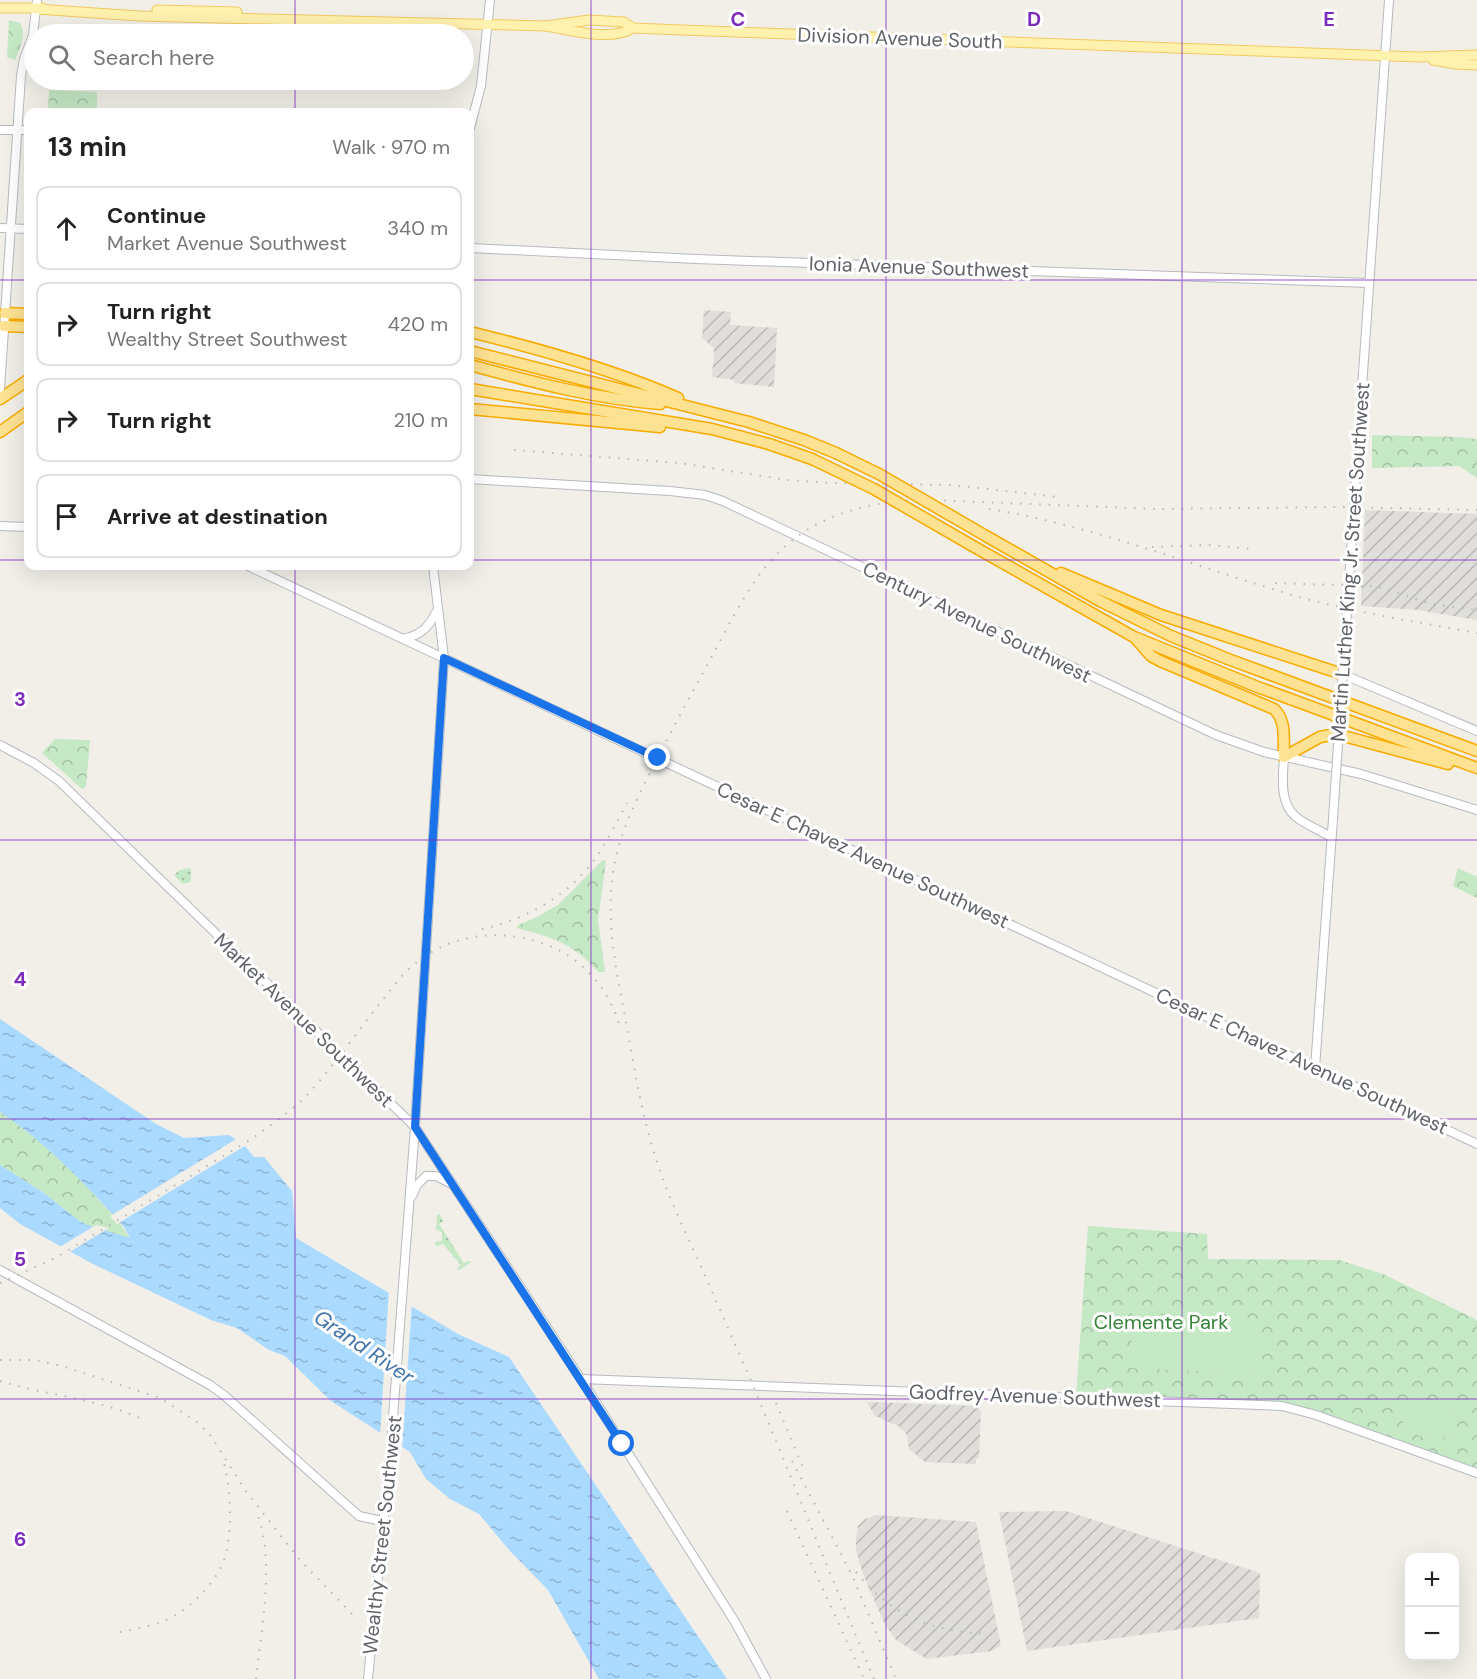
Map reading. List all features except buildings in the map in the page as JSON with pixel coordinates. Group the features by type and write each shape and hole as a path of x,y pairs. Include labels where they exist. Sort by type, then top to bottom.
{"highway":[{"path":"5,313 24,314"},
{"path":"4,326 24,327"},
{"path":"474,333 521,345 652,387 712,412"},
{"path":"474,352 712,412 785,433 836,453 879,474 1100,601 1171,636 1477,751"},
{"path":"474,366 631,402 693,407"},
{"path":"0,399 24,383"},
{"path":"474,389 726,433 812,459 874,489 1134,637 1255,686 1477,770"},
{"path":"474,409 726,433"},
{"path":"0,432 24,416"},
{"path":"1030,561 1150,611 1342,674"},
{"path":"1134,637 1151,656 1160,661 1274,709 1280,715 1283,725 1284,757 1324,735 1342,734 1477,770"}],"main road":[{"path":"474,113 481,86 490,0"},
{"name":"Martin Luther King Jr. Street Southwest","path":"1315,1068 1389,0"},
{"path":"34,24 37,4"},
{"name":"Division Avenue South","path":"0,8 37,4 402,17 422,22 546,26 589,20 624,22 633,28 1385,56 1477,55"},
{"name":"Division Avenue South","path":"1419,57 1456,64 1477,65"},
{"path":"0,389 16,130 24,59"},
{"path":"0,129 24,130"},
{"path":"0,228 24,229"},
{"name":"Ionia Avenue Southwest","path":"474,248 696,259 1369,283"},
{"name":"Century Avenue Southwest","path":"474,479 705,495 723,501 1209,732 1245,746 1361,774 1477,810"},
{"path":"0,526 24,527"},
{"name":"Cesar E Chavez Avenue Southwest","path":"257,570 406,638 444,658 1477,1144"},
{"name":"Wealthy Street Southwest","path":"368,1679 391,1444 415,1127 444,658 433,570"},
{"path":"406,638 415,636 428,627 437,611"},
{"path":"1342,674 1477,731"},
{"name":"Market Avenue Southwest","path":"0,745 34,763 59,781 415,1127 581,1379 735,1622 766,1679"},
{"path":"1284,757 1283,787 1288,807 1294,815 1332,837"},
{"path":"408,1205 417,1185 426,1176 436,1176 453,1185"},
{"path":"0,1270 210,1384 358,1516 382,1521"},
{"name":"Godfrey Avenue Southwest","path":"581,1379 1282,1406 1316,1415 1477,1473"}],"shaded area":[{"path":"704,310 731,312 730,325 777,328 774,387 734,383 734,380 712,377 714,348 702,338"},
{"path":"1365,510 1477,514 1477,620 1418,610 1361,606"},
{"path":"867,1402 977,1406 981,1412 979,1458 976,1458 976,1464 925,1462 909,1449 905,1432 898,1426 875,1416"},
{"path":"1066,1511 1260,1573 1259,1618 1027,1651 999,1512"},
{"path":"876,1515 976,1522 1001,1646 991,1651 927,1659 896,1640 885,1625 863,1574 856,1550 858,1526 865,1519"}],"green space":[{"path":"9,20 20,23 23,32 15,60 7,57"},
{"path":"49,90 97,92 97,108 48,108"},
{"path":"1372,435 1477,439 1477,478 1459,466 1372,468"},
{"path":"55,739 90,740 86,786 82,789 42,753"},
{"path":"603,860 606,861 598,920 605,972 599,972 581,955 564,944 517,928 518,925 558,905"},
{"path":"1458,868 1477,877 1477,898 1453,886"},
{"path":"191,869 191,882 183,884 174,875 180,870"},
{"path":"0,1112 64,1163 111,1213 130,1239 78,1220 44,1193 0,1165"},
{"path":"440,1214 443,1221 439,1224 464,1263 471,1262 459,1270 457,1269 461,1265 442,1243 437,1247 435,1244 435,1242 442,1241 442,1232 436,1230 437,1215"},
{"name":"Clemente Park","path":"1088,1226 1207,1234 1208,1259 1339,1260 1383,1274 1477,1320 1477,1473 1298,1409 1076,1397"},
{"path":"1132,1313 1261,1319 1259,1374 1130,1368"},
{"path":"1412,1394 1454,1409 1445,1433 1454,1436 1453,1440 1444,1437 1441,1444 1400,1429"}],"water":[{"name":"Grand River","path":"0,1019 156,1124 184,1138 229,1135 245,1146 254,1157 264,1157 292,1191 296,1238 458,1334 509,1357 727,1679 599,1679 548,1590 510,1551 479,1514 450,1499 426,1479 410,1452 331,1401 285,1356 269,1350 237,1328 211,1320 91,1263 20,1224 0,1208 0,1165 44,1193 78,1220 130,1238 124,1227 66,1166 18,1124 0,1112"}],"pier":[{"path":"238,1138 248,1144 117,1224 110,1216"},
{"path":"96,1225 109,1228 68,1253 58,1248"},
{"path":"389,1289 412,1302 402,1450 380,1436"}],"railway":[{"path":"514,450 679,463 788,480 952,485 1058,497"},
{"path":"874,1679 752,1383 672,1201 656,1159 642,1107 615,963 611,927 611,891 613,872 623,832 659,755 734,615 760,574 795,538 815,526 858,508 931,500 1156,509 1338,507 1477,510"},
{"path":"989,509 1029,516 1107,536 1321,603 1477,633"},
{"path":"1152,547 1209,545 1253,549"},
{"path":"1275,583 1371,586 1431,604 1477,610"},
{"path":"482,929 525,915 565,891 598,855 627,803"},
{"path":"0,1283 57,1257 253,1138 303,1099 404,973 435,950 451,943 466,938 499,935 531,940 560,951 572,958 593,977 609,1001 620,1027"},
{"path":"0,1360 35,1360 62,1366 160,1398 196,1421 211,1436 245,1490 299,1559 353,1615"},
{"path":"0,1381 91,1402 144,1420"},
{"path":"776,1403 804,1470"},
{"path":"792,1461 851,1573 896,1679"},
{"path":"120,1632 150,1626 171,1618 196,1599 217,1574 225,1556 230,1530 230,1501 224,1463"},
{"path":"256,1511 262,1530 266,1572 256,1679"},
{"path":"787,1511 864,1679"},
{"path":"856,1572 884,1600 915,1619 950,1630 989,1634"}],"route":[{"path":"622,1444 415,1127 444,658 658,758"}]}
